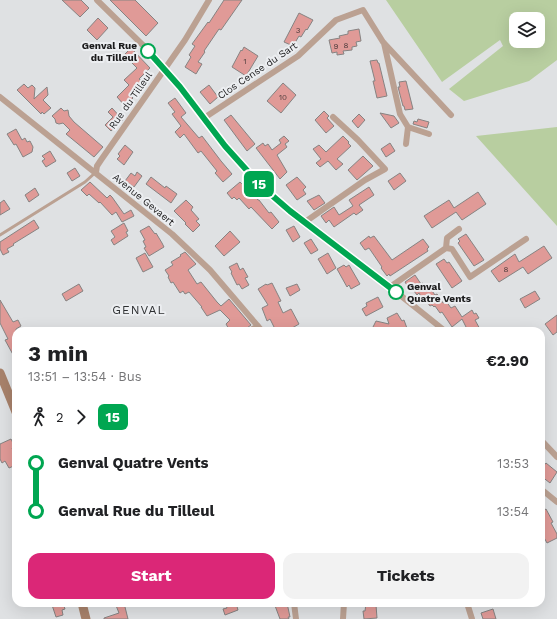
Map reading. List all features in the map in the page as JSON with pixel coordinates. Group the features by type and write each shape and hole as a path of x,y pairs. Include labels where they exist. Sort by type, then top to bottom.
{"street":[{"path":"96,0 158,60 164,70 180,87 225,146 273,198 440,327"},
{"name":"Rue du Tilleul","path":"96,172 97,166 185,40 209,0"},
{"name":"Clos Cense du Sart","path":"204,118 298,56 336,20 362,10 383,42"},
{"path":"383,42 451,115"},
{"path":"383,42 400,114 408,127 406,144"},
{"name":"Avenue Gevaert","path":"0,97 153,218 187,248 229,291 258,326"},
{"path":"305,222 365,180 385,169 358,140 332,116"},
{"path":"408,127 429,134"},
{"path":"446,248 447,238 459,229"},
{"path":"390,287 446,248 452,249 470,277 526,239"},
{"path":"0,373 12,402"},
{"path":"545,444 557,458"},
{"path":"545,492 557,502"},
{"path":"83,607 86,619"},
{"path":"294,607 296,619"},
{"path":"344,607 344,619"},
{"path":"468,607 472,619"}],"lane":[{"path":"0,235 85,182 96,172"}],"green space":[{"path":"386,0 557,0 557,60 529,81 464,101 449,89 503,46 500,40 442,82"},
{"path":"557,127 557,226 476,136"}],"building":[{"path":"62,0 81,0 89,8 80,17"},
{"path":"110,0 135,0 158,23 146,36"},
{"path":"224,0 242,0 204,51 205,52 198,62 202,64 196,74 185,67 191,57 189,55 195,46 192,44 208,22 209,23"},
{"path":"299,13 313,20 301,37 299,36 293,46 284,42"},
{"path":"98,18 108,28 97,40 87,30"},
{"path":"359,29 361,41 356,42 357,46 352,47 352,50 343,51 344,54 337,55 337,52 332,53 329,40 340,38 339,36 348,34 348,31"},
{"path":"244,47 258,56 246,76 232,67"},
{"path":"131,48 150,68 139,79 143,82 129,94 133,98 125,106 117,97 129,85 124,80 137,68 124,55"},
{"path":"377,60 387,96 377,98 370,61"},
{"path":"406,81 413,109 405,110 398,87 400,87 399,82"},
{"path":"283,83 296,95 281,113 267,101"},
{"path":"24,84 28,88 32,85 35,88 34,99 47,87 48,95 43,100 51,108 44,114 42,112 41,114 17,90"},
{"path":"209,85 218,97 210,104 200,92"},
{"path":"175,98 186,113 181,117 199,138 202,136 232,174 223,182 215,173 217,171 201,151 198,153 184,134 180,138 175,132 181,126 172,114 175,112 168,103"},
{"path":"61,108 64,111 68,110 69,116 74,122 103,147 94,157 66,134 70,130 63,123 56,123 52,116"},
{"path":"112,108 123,120 111,131 105,125 113,117 108,112"},
{"path":"324,111 329,116 327,118 334,126 326,133 315,120"},
{"path":"380,113 394,116 399,123 391,128"},
{"path":"359,114 365,120 358,128 352,121"},
{"path":"231,115 255,144 247,151 224,120"},
{"path":"418,119 429,122 427,128 413,124 414,121 417,122"},
{"path":"16,129 22,140 25,138 27,142 30,141 33,147 32,152 23,157 16,144 14,145 7,134"},
{"path":"284,136 289,141 285,144 287,147 277,155 287,172 280,179 256,148 263,143 265,146 268,144 272,150 281,143 279,140"},
{"path":"343,136 351,146 337,159 343,164 336,170 328,161 320,167 316,163 321,159 313,149 319,145 326,152"},
{"path":"390,143 395,151 386,157 381,149"},
{"path":"125,145 133,152 124,165 117,159 120,156 118,154"},
{"path":"50,151 56,161 46,167 42,161 45,159 42,156"},
{"path":"363,156 373,166 357,180 348,170"},
{"path":"75,168 80,176 72,181 67,173"},
{"path":"137,172 142,176 134,187 125,181 131,173 135,176"},
{"path":"400,173 406,181 394,190 388,181"},
{"path":"151,177 165,188 166,186 177,194 171,203 146,184"},
{"path":"297,177 306,187 303,190 306,194 297,200 286,185"},
{"path":"90,182 107,198 110,195 124,214 131,210 134,216 122,222 116,212 112,215 100,202 99,203 89,194 87,196 81,190"},
{"path":"240,182 259,200 269,213 271,212 279,222 272,229 251,207 249,209 239,198 237,200 234,197 232,199 227,193"},
{"path":"369,187 374,195 359,205 363,210 356,215 354,213 334,227 329,220 326,223 321,216 334,207 339,215 353,206 349,200"},
{"path":"35,188 39,195 29,202 25,195"},
{"path":"478,192 486,204 462,220 456,212 432,228 424,216 449,200 454,208"},
{"path":"319,195 325,203 314,210 307,201"},
{"path":"4,200 10,209 0,215 0,203"},
{"path":"186,200 193,207 191,210 199,219 196,221 200,225 193,232 174,211"},
{"path":"34,220 39,228 13,244 14,245 7,249 9,252 3,255 0,249 0,242"},
{"path":"124,223 128,231 126,232 128,236 114,245 111,240 115,237 111,231"},
{"path":"149,226 155,234 156,233 164,247 149,256 144,248 146,247 143,241 145,240 140,231"},
{"path":"294,226 300,237 293,242 286,230"},
{"path":"230,231 240,242 224,256 215,246"},
{"path":"466,234 484,260 474,266 458,243 460,241 458,239"},
{"path":"369,236 370,238 374,236 392,260 423,239 429,247 427,249 428,251 390,276 389,274 387,276 369,248 365,250 360,243"},
{"path":"311,239 318,250 311,254 304,243"},
{"path":"544,246 552,258 528,274 523,267 499,282 491,271 515,254 519,262"},
{"path":"185,252 196,264 188,270 197,284 201,282 221,306 229,299 251,325 248,327 228,327 226,324 230,320 220,310 207,316 202,307 189,292 185,294 183,291 180,293 173,282 171,283 165,270 173,265 171,262 181,256 180,255"},
{"path":"145,253 153,267 143,272 136,258"},
{"path":"328,253 336,268 327,274 318,259"},
{"path":"444,259 447,263 449,262 462,281 452,288 436,264"},
{"path":"237,263 240,270 243,268 248,277 245,278 249,285 242,289 239,284 237,285 229,267"},
{"path":"344,265 346,267 349,265 360,284 351,289 349,285 347,287 337,269"},
{"path":"415,275 421,284 423,283 428,290 430,288 435,295 437,294 443,303 446,301 451,308 455,306 462,317 472,310 474,314 476,313 479,318 475,320 479,327 466,327 462,319 452,327 442,312 440,313 435,306 430,306 425,299 423,300 419,293 417,295 405,282"},
{"path":"272,283 281,301 278,302 283,313 291,309 299,324 294,327 274,327 270,319 267,321 262,308 268,305 258,289 266,284"},
{"path":"79,284 83,291 66,301 62,294"},
{"path":"297,284 300,290 290,296 286,288"},
{"path":"535,291 540,299 525,308 520,299"},
{"path":"378,297 383,307 366,316 362,309 367,306 366,303"},
{"path":"0,300 13,322 18,320 21,326 12,327 12,353 5,340 8,339 0,323"},
{"path":"397,313 402,321 404,320 407,327 373,327 376,321 389,324 387,318"},
{"path":"557,315 557,332 553,335 545,324"},
{"path":"11,439 12,467 9,468 5,461 2,463 0,459 0,444"},
{"path":"546,463 557,472 550,483 545,479"},
{"path":"545,510 553,522 551,523 557,534 557,538 547,543 545,539"},
{"path":"53,607 64,607 65,609 62,610 63,615 56,617"},
{"path":"117,607 125,607 128,619 104,619 104,618 119,613"},
{"path":"237,607 238,610 225,615 223,609"},
{"path":"276,607 288,607 289,619 280,619"},
{"path":"366,607 376,607 377,618 364,619 363,611 365,611"},
{"path":"493,609 496,619 483,619 481,613"}],"bus line":[{"name":"15","path":"148,51 158,60 164,70 180,87 240,164 273,198 396,292"}],"place":[{"name":"Genval Rue du Tilleul","path":"148,51"},
{"name":"Genval Quatre Vents","path":"396,292"}],"district":[{"name":"GENVAL","path":"139,310"}]}
